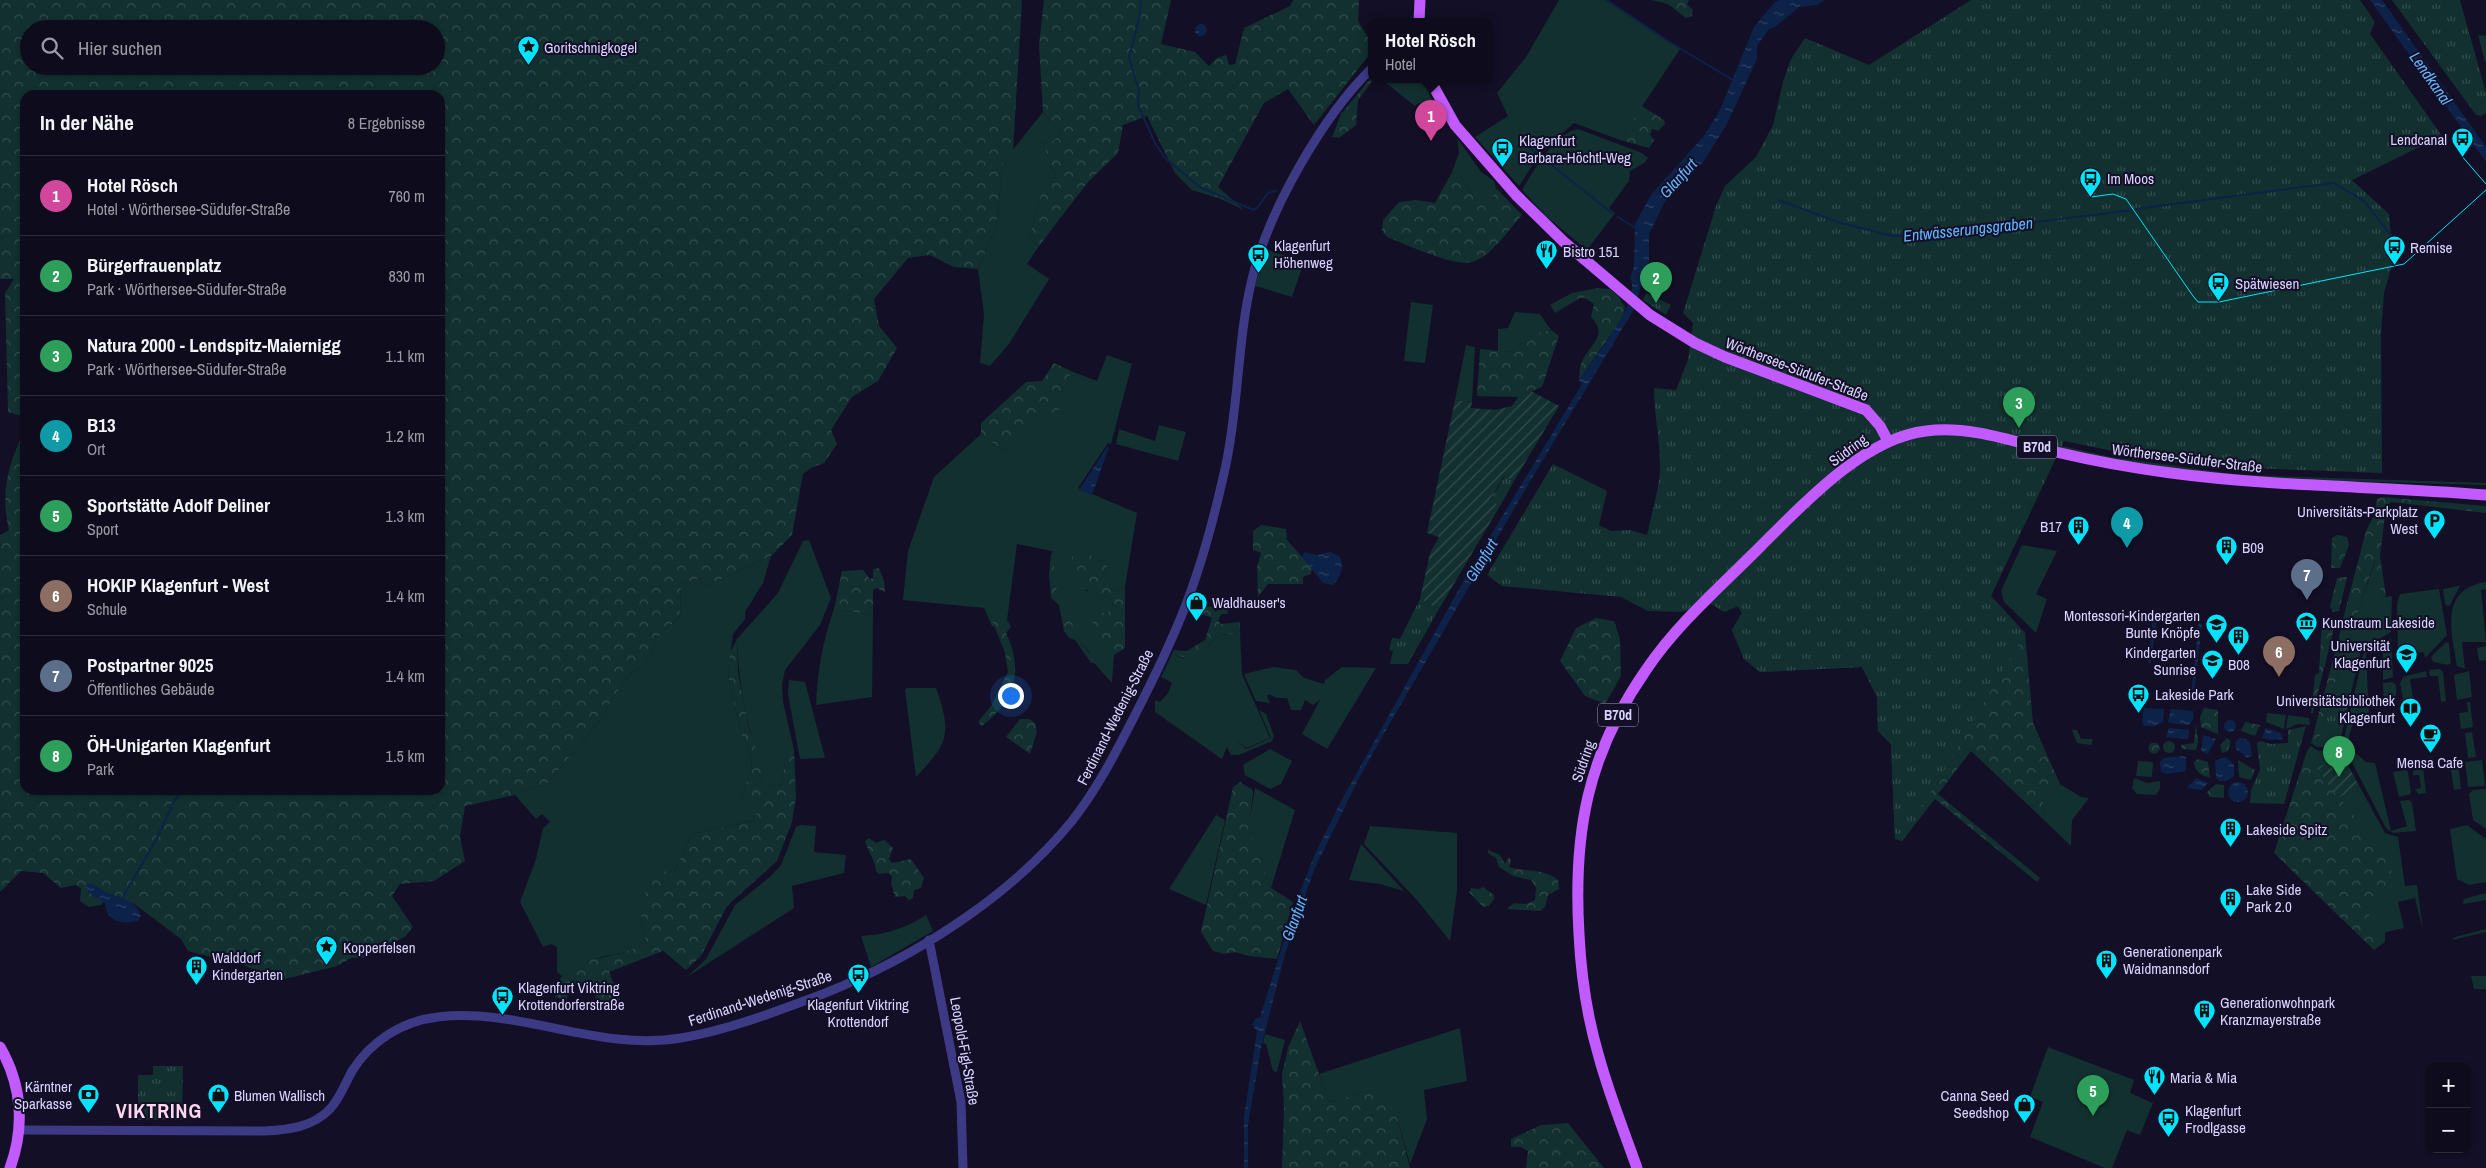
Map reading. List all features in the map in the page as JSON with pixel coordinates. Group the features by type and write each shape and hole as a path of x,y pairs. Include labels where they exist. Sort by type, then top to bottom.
{"main road":[{"path":"1419,18 1420,0"},
{"name":"Wörthersee-Südufer-Straße","path":"1432,83 1455,125 1516,196 1564,242 1640,306 1666,326 1717,354 1753,370 1866,410 1880,426 1888,441 1902,435 1928,430 1947,430 1972,433 2101,462 2218,479 2252,483 2486,495"},
{"name":"Südring","path":"1637,1168 1599,1060 1588,1010 1580,954 1576,893 1580,830 1586,798 1604,744 1618,714 1647,668 1675,634 1766,541 1835,477 1874,447 1888,441"},
{"path":"0,1047 16,1087 20,1130 10,1168"}],"street":[{"name":"Ferdinand-Wedenig-Straße","path":"20,1130 244,1131 291,1129 308,1124 329,1109 353,1070 382,1038 398,1028 420,1020 445,1016 479,1017 631,1041 682,1038 715,1030 799,1003 870,973 930,940 1010,883 1049,846 1086,802 1119,747 1184,611 1216,506 1232,433 1250,292 1261,245 1283,196 1313,146 1346,95 1368,72"},
{"name":"Leopold-Figl-Straße","path":"930,940 961,1102 963,1168"}],"green space":[{"path":"0,0 1022,0 1013,151 1003,162 996,227 978,269 954,267 930,255 908,258 874,299 879,326 897,348 878,381 852,397 831,430 837,444 824,463 811,468 803,474 792,535 771,556 704,587 701,578 681,584 680,616 655,640 651,655 642,666 632,672 614,696 602,718 546,785 530,788 515,795 465,806 460,837 465,861 434,881 400,884 392,896 413,927 406,936 365,958 351,958 337,966 277,981 246,966 188,951 181,939 133,903 109,896 101,905 89,907 80,901 81,888 75,885 61,888 43,873 21,871 0,892 0,535 9,530 5,504 7,479 20,441 20,795 445,795 445,90 20,90 20,416 8,412 5,293 14,279 0,279"},
{"path":"1044,0 1171,0 1161,44 1195,52 1209,66 1217,58 1226,55 1229,65 1235,64 1244,28 1290,6 1293,0 1359,0 1358,21 1368,37 1368,56 1314,125 1288,89 1264,103 1218,187 1244,210 1221,199 1192,190 1175,173 1147,116 1123,125 1118,153 1088,182 1039,246 1029,239 1041,194 1056,177 1043,144 1053,141 1061,133 1043,112 1039,45"},
{"path":"1559,0 1608,0 1680,49 1620,140 1574,123 1541,152 1519,186 1475,137 1508,116 1497,93 1526,57"},
{"path":"1651,0 1689,0 1687,5 1693,10 1692,16 1686,18 1668,4"},
{"path":"1971,0 2360,0 2375,22 2370,34 2442,136 2352,180 2389,214 2393,261 2384,293 2381,335 2382,473 2223,467 2168,462 2064,441 1991,596 2025,633 1902,841 1895,839 1891,744 1878,731 1877,697 1862,667 1760,672 1744,659 1732,630 1742,613 1738,606 1724,612 1711,604 1682,612 1648,611 1621,597 1502,586 1487,575 1553,464 1607,491 1599,525 1611,531 1630,530 1647,535 1658,488 1660,470 1654,388 1676,390 1688,360 1693,323 1683,313 1716,206 1725,186 1756,157 1773,125 1783,82 1791,59 1805,38 1869,65"},
{"path":"2392,0 2460,0 2486,93 2486,113 2481,116 2476,115"},
{"path":"2478,35 2486,36 2486,62 2485,62"},
{"path":"1368,82 1371,83 1358,100 1356,125 1339,138 1332,137 1341,114"},
{"path":"1386,83 1424,83 1437,109 1419,103 1415,106"},
{"path":"1642,106 1664,120 1665,124 1658,131 1652,129 1650,135 1654,140 1649,148 1620,140"},
{"path":"1043,112 1061,133 1053,141 1043,144 1056,177 1041,194 1029,239 1039,246 1027,264 1049,279 1009,344 990,366 980,363 984,314 978,269 996,227 1003,162"},
{"path":"1578,129 1642,153 1648,158 1644,163 1630,171 1629,181 1609,208 1615,213 1587,250 1547,217 1522,190 1538,164 1553,145 1561,137"},
{"path":"1457,138 1481,172 1494,181 1496,188 1492,200 1476,200 1459,174 1452,172 1459,153"},
{"path":"1452,172 1459,174 1476,200 1492,200 1496,188 1522,215 1493,249 1472,262 1453,261 1430,254 1387,237 1382,231 1383,220 1399,202 1415,200 1435,203"},
{"path":"1268,250 1304,262 1292,297 1255,286 1264,252"},
{"path":"1598,288 1610,289 1620,298 1625,306 1623,317 1579,380 1581,364 1598,335 1596,324 1591,317 1594,304 1585,298 1580,298 1555,313 1550,305 1572,293"},
{"path":"1646,293 1671,305 1666,315 1643,300"},
{"path":"1411,302 1433,305 1425,363 1404,361"},
{"path":"1515,312 1540,314 1551,330 1535,333 1531,341 1519,345 1510,352 1498,351 1498,329 1508,328"},
{"path":"1551,330 1559,336 1542,387 1518,397 1477,396 1480,349 1510,352 1519,345 1530,341 1535,333"},
{"path":"1466,345 1475,347 1472,402 1455,400"},
{"path":"1107,355 1132,364 1111,444 1108,443 1078,488 1137,513 1125,587 1116,592 1104,585 1102,576 1109,562 1107,559 1101,562 1081,549 1086,591 1095,591 1112,600 1113,606 1106,614 1107,653 1114,655 1112,683 1093,662 1089,652 1071,631 1055,595 1052,551 1017,544 1006,628 992,626 984,608 903,600 908,551 934,477 981,434 1005,452 1041,415 1061,407 1071,371 1097,381"},
{"path":"1054,363 1071,371 1061,408 1051,419 1041,416 1005,452 981,434 981,423 1026,382 1042,381"},
{"path":"1531,391 1559,406 1514,481 1504,476 1490,500 1500,506 1439,609 1420,599 1430,553 1439,537 1427,533 1455,400 1472,402 1471,408 1495,410 1512,406 1518,397"},
{"path":"1159,425 1186,432 1178,461 1116,444 1119,429 1155,441"},
{"path":"1898,427 2036,440 2111,457 2241,475 2486,483 2486,485 2267,479 2164,469"},
{"path":"1505,476 1514,481 1500,506 1490,501"},
{"path":"1828,491 1991,596 2025,633 2033,723 2060,784 2043,802 2044,820 1971,751 1938,794 2040,878 2037,882 1935,799 1902,841 1895,839 1891,744 1878,731 1877,697 1862,667 1760,672 1744,659 1732,630 1742,613 1738,606 1724,612"},
{"path":"2382,497 2486,506 2486,513 2391,502 2383,510 2375,510 2377,499"},
{"path":"2385,515 2380,556 2386,596 2382,597 2375,560 2356,618 2344,615 2366,531 2373,517"},
{"path":"1261,525 1286,529 1287,540 1312,568 1311,574 1303,577 1303,584 1268,584 1258,597 1257,567 1261,553 1253,550 1253,531"},
{"path":"2337,535 2347,537 2349,545 2340,568 2331,568 2332,538"},
{"path":"809,540 831,598 820,625 785,670 782,685 783,702 794,750 788,747 780,788 762,783 759,760 742,694 737,639 778,593 803,541"},
{"path":"2022,545 2057,551 2036,594 2047,599 2036,633 2004,602 2001,591"},
{"path":"1081,549 1101,562 1107,559 1109,562 1102,576 1105,585 1116,592 1125,587 1125,648 1114,655 1107,653 1091,618 1094,609 1106,614 1113,606 1112,600 1076,586 1069,571 1073,551"},
{"path":"1053,553 1057,583 1056,593 1067,609 1077,638 1095,660 1094,663 1091,663 1075,640 1069,638 1064,631 1059,605 1051,598 1049,574 1051,554"},
{"path":"771,556 763,583 745,612 745,619 733,634 728,674 741,734 749,750 752,766 741,800 760,808 753,821 692,834 673,874 641,919 646,943 631,950 605,956 583,964 562,976 557,972 557,947 551,944 543,947 520,902 536,859 543,828 550,822 542,814 536,819 515,795 530,788 546,785 602,718 614,696 632,672 642,666 651,655 655,640 680,616 681,584 701,578 704,587"},
{"path":"2376,559 2382,597 2392,596 2391,632 2361,650 2339,745 2317,747 2346,646 2352,635 2341,629 2344,615 2356,617"},
{"path":"879,568 884,581 885,592 877,588 873,590 873,615 834,609 842,571 863,570 870,579 873,578 873,569"},
{"path":"2347,577 2339,611 2333,612 2330,606 2337,578"},
{"path":"2486,582 2486,589 2481,590 2486,642 2462,642 2465,669 2457,666 2451,627 2454,603 2461,593 2471,586"},
{"path":"2460,586 2450,605 2445,604 2443,589"},
{"path":"2439,589 2447,635 2425,658 2424,652 2400,655 2400,660 2398,660 2397,603 2400,594"},
{"path":"1195,594 1199,606 1204,608 1211,606 1216,612 1221,606 1226,606 1228,609 1227,614 1221,614 1218,621 1221,624 1240,622 1240,633 1219,635 1198,654 1192,656 1186,657 1172,654 1174,650 1187,651 1205,640 1212,618 1191,610"},
{"path":"1420,599 1439,609 1408,664 1390,664 1393,651 1389,650 1392,638 1400,639"},
{"path":"834,609 873,615 872,697 816,705 821,656"},
{"path":"995,618 1000,622 1008,621 1011,627 1006,633 1014,660 1015,673 1009,696 982,726 978,722 991,706 1008,672 1005,653 992,620"},
{"path":"1596,618 1614,621 1620,639 1621,676 1605,704 1585,696 1560,661 1576,628"},
{"path":"2322,619 2336,620 2313,713 2311,713 2315,675 2319,673"},
{"path":"2341,629 2352,634 2346,646 2317,747 2311,743"},
{"path":"1240,633 1242,674 1270,738 1246,748 1236,740 1246,749 1271,738 1259,710 1266,714 1274,736 1272,741 1239,755 1231,755 1227,747 1222,759 1155,712 1155,700 1160,702 1168,693 1172,683 1161,677 1172,654 1182,658 1207,647 1219,635"},
{"path":"2391,638 2393,677 2383,680 2383,653 2366,653 2369,717 2361,716 2353,724 2350,730 2349,743 2343,743 2364,651"},
{"path":"737,639 738,673 749,729 761,762 762,783 780,788 788,746 794,750 796,797 792,822 777,861 727,906 701,956 686,970 663,951 609,972 623,1007 611,1012 595,1003 596,994 589,983 570,986 566,1001 555,997 561,977 572,968 592,960 626,952 646,943 641,919 650,866 673,874 692,834 753,821 759,809 741,800 752,766 749,750 741,734 728,674 730,653"},
{"path":"2446,642 2449,643 2451,663 2448,665 2433,662 2431,657"},
{"path":"2486,646 2486,660 2479,661 2477,648"},
{"path":"1273,667 1296,670 1304,678 1324,684 1325,680 1342,667 1376,668 1327,749 1302,734 1320,700 1313,705 1305,700 1301,710 1291,710 1287,698 1277,698 1269,694 1267,696 1270,703 1256,701 1244,674"},
{"path":"2440,669 2443,672 2446,701 2441,702 2438,676 2430,676 2429,670"},
{"path":"2426,671 2427,677 2410,679 2414,704 2404,704 2400,683 2403,677"},
{"path":"2469,671 2472,697 2457,700 2454,675"},
{"path":"789,680 805,682 825,758 800,759 788,694"},
{"path":"2392,682 2396,685 2395,699 2391,704 2384,706 2383,683"},
{"path":"907,688 936,688 944,716 944,737 941,746 916,777 905,690"},
{"path":"2333,696 2349,699 2339,745 2317,747"},
{"path":"2467,702 2470,702 2473,727 2461,729 2459,713 2468,712"},
{"path":"2204,708 2218,710 2218,734 2201,727 2200,717"},
{"path":"2267,713 2286,715 2284,729 2266,722"},
{"path":"2288,715 2309,718 2310,725 2298,724 2286,729"},
{"path":"1020,719 1029,719 1035,723 1037,732 1030,754 1006,737"},
{"path":"2245,722 2260,725 2255,736 2241,731"},
{"path":"2196,724 2198,742 2196,750 2182,749 2181,745 2194,743"},
{"path":"2306,726 2284,804 2250,803 2251,790 2260,770 2257,743 2260,741 2271,744 2288,743 2288,730"},
{"path":"2072,730 2077,730 2081,739 2093,739 2091,745 2077,743"},
{"path":"2472,732 2476,757 2468,758 2465,733"},
{"path":"2227,738 2231,741 2228,751 2222,753 2220,745"},
{"path":"2167,741 2171,741 2175,747 2171,753 2167,753 2163,749 2163,745"},
{"path":"2154,742 2160,748 2154,754 2148,748"},
{"path":"2310,746 2319,751 2339,749 2385,833 2398,837 2405,886 2417,885 2423,930 2415,898 2398,902 2404,928 2373,935 2338,798 2306,754"},
{"path":"2350,748 2366,762 2375,763 2391,831 2407,826 2400,801 2409,800 2412,803 2416,831 2393,833 2386,828 2345,749"},
{"path":"1270,749 1292,761 1281,784 1270,789 1245,775 1243,765"},
{"path":"2306,754 2384,855 2398,886 2368,910 2373,935 2385,932 2385,942 2374,950 2274,853"},
{"path":"2344,757 2359,786 2338,798 2317,768 2333,759"},
{"path":"2198,759 2208,762 2210,778 2197,771 2194,762"},
{"path":"2238,760 2255,770 2251,780 2239,777"},
{"path":"2482,760 2485,786 2468,787 2465,762"},
{"path":"2138,761 2153,762 2152,777 2136,776"},
{"path":"2458,763 2461,789 2454,790 2450,764"},
{"path":"2423,768 2426,793 2418,794 2415,789 2421,788 2419,775 2413,775 2413,771"},
{"path":"2406,770 2408,772 2411,794 2399,797 2393,772"},
{"path":"2134,778 2147,783 2160,781 2160,789 2156,795 2137,794 2132,788"},
{"path":"1240,782 1253,790 1249,830 1271,888 1293,902 1277,959 1249,956 1235,952 1224,954 1213,951 1201,932 1233,787"},
{"path":"2060,784 2081,797 2089,798 2072,820 2071,846 2044,820 2043,802"},
{"path":"2216,784 2224,785 2224,798 2210,797 2207,792"},
{"path":"1255,788 1295,810 1271,888 1248,830"},
{"path":"2486,789 2486,829 2473,820 2469,794 2473,790"},
{"path":"1216,815 1225,820 1206,905 1169,889"},
{"path":"800,825 816,826 814,852 846,855 844,873 792,886 794,908 687,977 706,959 735,905 771,876 781,865 796,827"},
{"path":"2467,825 2486,839 2486,882 2469,885 2457,879 2450,829"},
{"path":"1370,826 1457,833 1457,891 1450,941 1416,899 1364,844"},
{"path":"869,838 876,843 884,840 893,848 889,859 892,863 911,859 924,878 921,888 914,890 913,898 909,900 905,896 895,897 891,883 892,876 888,873 879,874 876,871 865,841"},
{"path":"1361,844 1404,891 1380,884 1349,880"},
{"path":"1488,850 1500,855 1505,864 1509,857 1511,860 1509,867 1541,872 1553,876 1558,880 1559,889 1548,895 1545,907 1540,911 1507,909 1514,903 1526,904 1535,900 1536,888 1531,880 1513,876 1499,867 1496,858 1488,853"},
{"path":"1483,887 1494,895 1494,899 1489,906 1483,907 1469,892 1471,888 1479,889"},
{"path":"2486,893 2486,900 2463,904 2464,899"},
{"path":"926,915 933,931 871,967 861,936 895,930 911,924"},
{"path":"2486,929 2486,932 2452,940 2455,937"},
{"path":"2471,976 2486,976 2486,989 2474,989"},
{"path":"1300,1021 1329,1102 1363,1092 1378,1094 1388,1101 1397,1117 1410,1168 1282,1168 1284,1108 1282,1074 1288,1048"},
{"path":"1460,1028 1467,1081 1424,1090 1427,1119 1410,1164 1397,1117 1363,1092 1329,1102 1319,1074"},
{"path":"1265,1034 1285,1040 1277,1072 1273,1071 1266,1044 1263,1043"},
{"path":"2048,1047 2134,1080 2130,1093 2153,1103 2140,1135 2127,1130 2112,1168 2105,1168 2030,1137 2043,1102 2030,1097"},
{"path":"153,1066 183,1066 182,1120 138,1120 138,1075 153,1075"},
{"path":"1568,1123 1604,1168 1526,1168 1528,1151 1521,1147 1511,1147 1511,1139 1541,1125"}],"water":[{"name":"Glanfurt","path":"1779,0 1825,0 1817,5 1799,7 1775,27 1769,29 1757,46 1757,59 1727,124 1703,162 1676,187 1664,203 1649,234 1649,262 1633,311 1532,478 1385,732 1359,778 1314,870 1285,954 1261,1048 1248,1125 1248,1168 1244,1168 1244,1117 1257,1031 1252,1025 1255,1019 1260,1017 1296,902 1314,856 1340,803 1468,573 1582,384 1579,380 1623,314 1632,287 1630,278 1634,266 1635,224 1651,195 1703,137 1720,110 1754,27 1775,2"},
{"name":"Lendkanal","path":"2370,0 2382,0 2486,147 2486,162"},
{"path":"1201,24 1207,30 1201,36 1195,30"},
{"path":"1107,447 1109,447 1092,495 1079,490"},
{"path":"1304,552 1317,555 1330,552 1339,556 1342,563 1341,571 1333,585 1323,583 1302,557"},
{"path":"2153,616 2157,617 2151,663 2148,663"},
{"path":"2199,623 2202,624 2194,695 2191,694"},
{"path":"2144,708 2164,709 2163,722 2155,726 2144,726 2142,722"},
{"path":"2171,709 2193,711 2194,718 2189,725 2169,723"},
{"path":"2228,720 2232,720 2236,726 2232,732 2228,732 2224,728 2224,724"},
{"path":"2169,728 2189,730 2188,739 2166,737"},
{"path":"2266,728 2281,733 2283,739 2271,740 2262,738"},
{"path":"2203,735 2216,739 2208,754 2201,751"},
{"path":"2239,738 2244,738 2250,742 2252,756 2247,758 2236,749 2235,743"},
{"path":"2186,757 2186,771 2167,774 2161,772 2160,762 2163,758"},
{"path":"2225,757 2234,764 2234,776 2226,781 2219,781 2216,777 2215,761"},
{"path":"2196,778 2208,783 2202,790 2187,788"},
{"path":"2238,782 2245,785 2248,792 2245,799 2238,802 2231,799 2228,792 2231,785"},
{"path":"88,884 96,885 106,892 131,902 141,915 138,921 120,922 111,918 105,903 89,893 86,887"}],"waterway":[{"path":"1141,0 1140,15 1129,58 1139,91 1138,105 1155,143 1165,158 1200,187 1253,210 1257,208 1268,193 1276,191"},
{"path":"1606,0 1665,39"},
{"path":"1666,40 1733,80"},
{"path":"1524,144 1538,154"},
{"path":"1544,159 1612,213"},
{"name":"Entwässerungsgraben","path":"2136,209 2334,183 2364,201 2397,243"},
{"name":"Entwässerungsgraben","path":"1778,200 1838,222 1892,236 1946,233 2133,210"},
{"path":"1618,217 1637,229"},
{"path":"123,897 157,838 179,795"}],"tram line":[{"path":"2460,154 2486,184"},
{"path":"2091,197 2113,194 2126,199 2198,302 2219,302 2404,264 2486,190"}],"place":[{"name":"Goritschnigkogel","path":"528,66"},
{"name":"Hotel Rösch","path":"1431,141"},
{"name":"Lendcanal","path":"2463,158"},
{"name":"Klagenfurt Barbara-Höchtl-Weg","path":"1503,168"},
{"name":"Im Moos","path":"2091,197"},
{"name":"Remise","path":"2394,266"},
{"name":"Bistro 151","path":"1547,270"},
{"name":"Klagenfurt Höhenweg","path":"1258,273"},
{"name":"Spätwiesen","path":"2219,302"},
{"name":"Bürgerfrauenplatz","path":"1656,303"},
{"name":"Natura 2000 - Lendspitz-Maiernigg","path":"2019,428"},
{"name":"Universitäts-Parkplatz West","path":"2434,539"},
{"name":"B17","path":"2078,545"},
{"name":"B13","path":"2127,548"},
{"name":"B09","path":"2226,566"},
{"name":"Postpartner 9025","path":"2307,600"},
{"name":"Waldhauser's","path":"1196,621"},
{"name":"Kunstraum Lakeside","path":"2306,641"},
{"name":"Montessori-Kindergarten Bunte Knöpfe","path":"2216,643"},
{"name":"B08","path":"2239,655"},
{"name":"Universität Klagenfurt","path":"2406,673"},
{"name":"HOKIP Klagenfurt - West","path":"2279,677"},
{"name":"Kindergarten Sunrise","path":"2212,680"},
{"name":"Lakeside Park","path":"2139,713"},
{"name":"Universitätsbibliothek Klagenfurt","path":"2411,728"},
{"name":"Mensa Cafe","path":"2430,753"},
{"name":"ÖH-Unigarten Klagenfurt","path":"2339,777"},
{"name":"Lakeside Spitz","path":"2230,848"},
{"name":"Lake Side Park 2.0","path":"2230,917"},
{"name":"Kopperfelsen","path":"327,966"},
{"name":"Generationenpark Waidmannsdorf","path":"2107,979"},
{"name":"Walddorf Kindergarten","path":"196,985"},
{"name":"Klagenfurt Viktring Krottendorf","path":"858,994"},
{"name":"Klagenfurt Viktring Krottendorferstraße","path":"502,1015"},
{"name":"Generationwohnpark Kranzmayerstraße","path":"2204,1030"},
{"name":"Maria & Mia","path":"2154,1096"},
{"name":"Kärntner Sparkasse","path":"88,1114"},
{"name":"Blumen Wallisch","path":"218,1114"},
{"name":"Sportstätte Adolf Deliner","path":"2093,1116"},
{"name":"Canna Seed Seedshop","path":"2025,1123"},
{"name":"Klagenfurt Frodlgasse","path":"2169,1138"}],"district":[{"name":"VIKTRING","path":"159,1110"}]}
